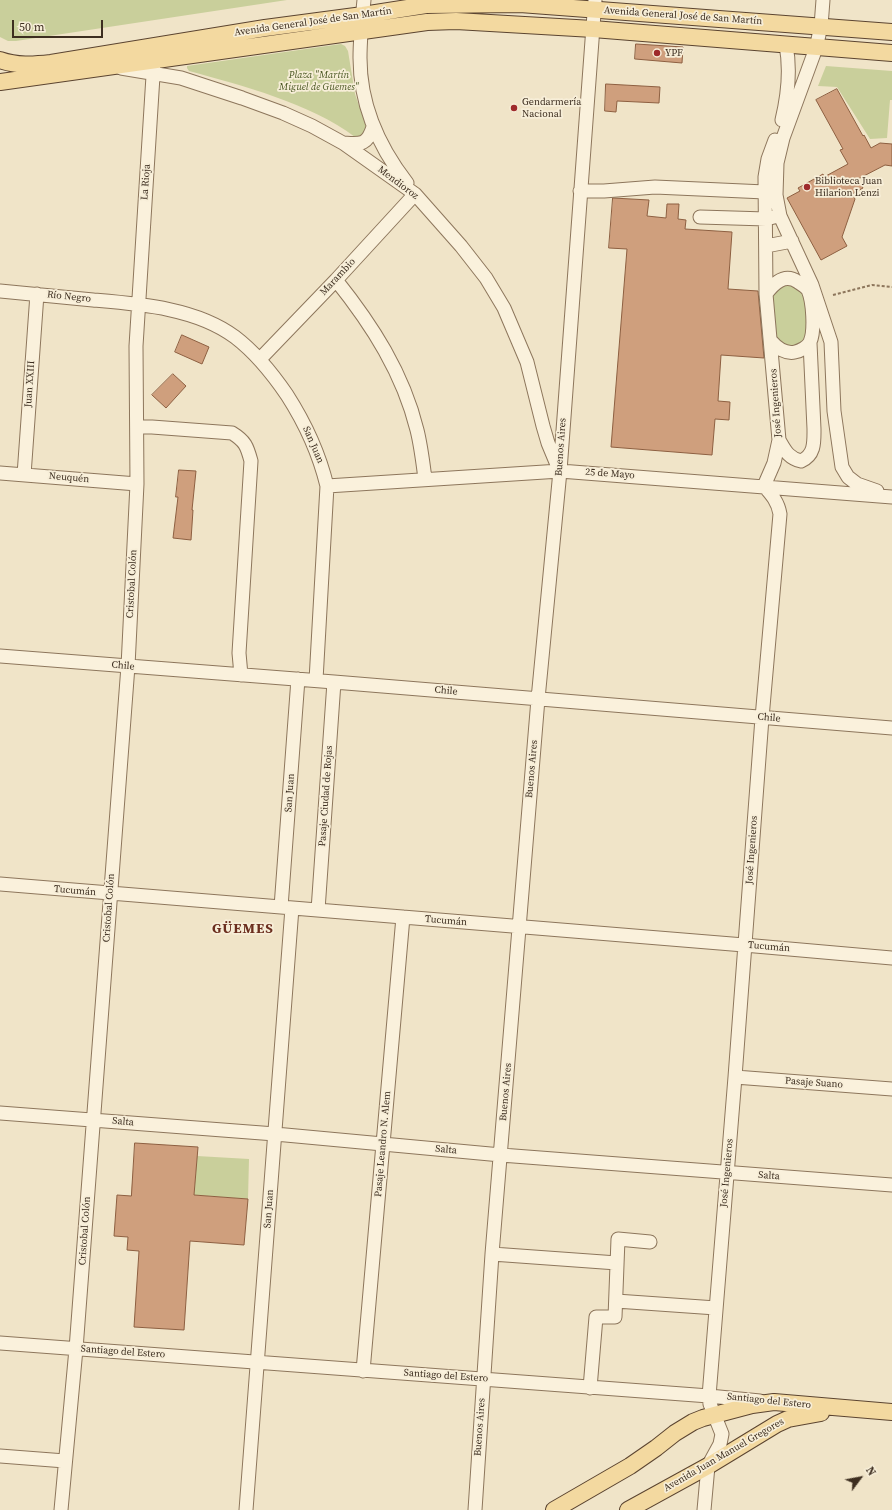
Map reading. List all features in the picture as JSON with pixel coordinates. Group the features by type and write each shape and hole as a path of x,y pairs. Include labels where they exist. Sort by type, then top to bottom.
{"main road":[{"name":"Avenida General José de San Martín","path":"0,60 14,64 28,65 51,63 265,28 426,5 455,4 594,4 892,32"},
{"name":"Avenida General José de San Martín","path":"0,82 111,67 153,67 363,15 427,22 456,21 593,29 892,53"},
{"name":"Santiago del Estero","path":"774,1402 892,1412"},
{"name":"Avenida Juan Manuel Gregores","path":"554,1510 630,1466 675,1433 693,1422 752,1405 774,1402"},
{"name":"Avenida Juan Manuel Gregores","path":"628,1510 708,1466 788,1419 803,1415 849,1409"}],"street":[{"name":"José Ingenieros","path":"704,1510 708,1466 720,1444 722,1434 710,1404 709,1396 762,718 780,514 779,506 775,498 764,486 774,463 779,440 766,294 766,219 770,194 783,138 816,48 821,26 823,0"},
{"name":"Buenos Aires","path":"475,1510 492,1254 538,699 560,471 594,4"},
{"path":"363,15 360,58 361,79 373,127 393,165 415,194"},
{"path":"786,45 788,87 782,120 768,159 770,194 792,242 831,342 834,411 842,467 848,477 857,484 892,497"},
{"name":"Mendioroz","path":"153,67 181,78 249,100 312,126 343,143 415,194 462,246 486,278 504,308 527,362 545,432 560,471"},
{"name":"La Rioja","path":"138,304 153,67"},
{"path":"343,143 357,145 362,143 367,139 373,127"},
{"path":"580,191 604,191 655,187 770,194"},
{"name":"Marambio","path":"260,359 336,280 415,194"},
{"path":"700,217 766,219 780,216"},
{"path":"766,246 792,242"},
{"path":"766,294 776,282 784,278 790,278 810,287"},
{"path":"336,280 360,310 382,345 403,390 417,430 425,479"},
{"path":"779,440 787,454 794,459 801,461 810,455 814,443 810,343 813,317 810,287"},
{"name":"Río Negro","path":"0,291 138,304"},
{"name":"Juan XXIII","path":"24,475 37,294"},
{"name":"San Juan","path":"138,304 181,312 210,323 234,336 260,359 278,382 298,412 312,439 322,466 327,486 316,680"},
{"name":"Cristobal Colón","path":"61,1510 76,1349 128,666 137,484 138,427 136,346 138,304"},
{"path":"771,341 775,346 789,352 799,350 810,343"},
{"path":"138,427 232,433 242,440 248,449 252,461 238,653 241,674"},
{"name":"25 de Mayo","path":"327,486 560,471 892,497"},
{"name":"Neuquén","path":"0,473 137,484"},
{"name":"Chile","path":"0,656 316,680 892,728"},
{"name":"San Juan","path":"246,1510 275,1134 298,679"},
{"name":"Pasaje Ciudad de Rojas","path":"318,910 334,682"},
{"name":"Tucumán","path":"0,884 892,958"},
{"name":"Pasaje Leandro N. Alem","path":"363,1370 403,917"},
{"name":"Pasaje Suano","path":"735,1077 892,1089"},
{"name":"Salta","path":"0,1113 275,1134 501,1155 892,1185"},
{"path":"590,1388 596,1317 615,1317 618,1239 650,1242"},
{"path":"492,1254 617,1263"},
{"path":"616,1301 716,1308"},
{"name":"Santiago del Estero","path":"0,1343 483,1378 774,1402"},
{"path":"0,1456 65,1461"}],"path":[{"path":"833,295 872,285 892,287"}],"green space":[{"path":"0,0 287,0 8,41 0,37"},
{"name":"Plaza \"Martín Miguel de Güemes\"","path":"341,44 345,46 348,51 355,94 366,126 365,132 361,137 355,137 318,114 297,105 189,71 187,68 187,66"},
{"path":"826,66 892,71 892,100 890,100 887,138 870,139 837,87 818,86"},
{"path":"790,284 799,289 807,304 807,339 798,347 785,346 776,338 772,294 781,285"},
{"path":"197,1156 249,1159 248,1199 194,1195"}],"building":[{"path":"636,44 683,47 682,63 635,59"},
{"path":"606,84 660,87 659,103 617,101 616,112 605,111"},
{"path":"837,89 871,148 880,143 892,144 892,166 885,165 858,179 863,188 852,194 855,199 842,237 847,246 821,260 787,198 800,191 798,188 823,174 824,177 848,164 840,150 843,149 816,100"},
{"path":"613,198 649,200 647,216 666,218 667,204 679,204 678,219 686,220 685,229 732,232 728,289 758,291 764,358 721,355 718,401 730,402 729,420 715,419 712,455 611,447 627,249 609,248"},
{"path":"182,335 209,347 202,364 175,352"},
{"path":"173,374 186,386 166,408 152,395"},
{"path":"179,470 196,471 191,540 173,538 178,497 176,497"},
{"path":"135,1143 198,1147 194,1195 248,1199 244,1245 190,1241 184,1330 134,1327 139,1251 127,1250 128,1237 114,1236 117,1195 131,1196"}],"place":[{"name":"YPF","path":"657,53"},
{"name":"Gendarmería Nacional","path":"514,108"},
{"name":"Biblioteca Juan Hilarion Lenzi","path":"807,187"}],"district":[{"name":"GÜEMES","path":"243,929"}]}
